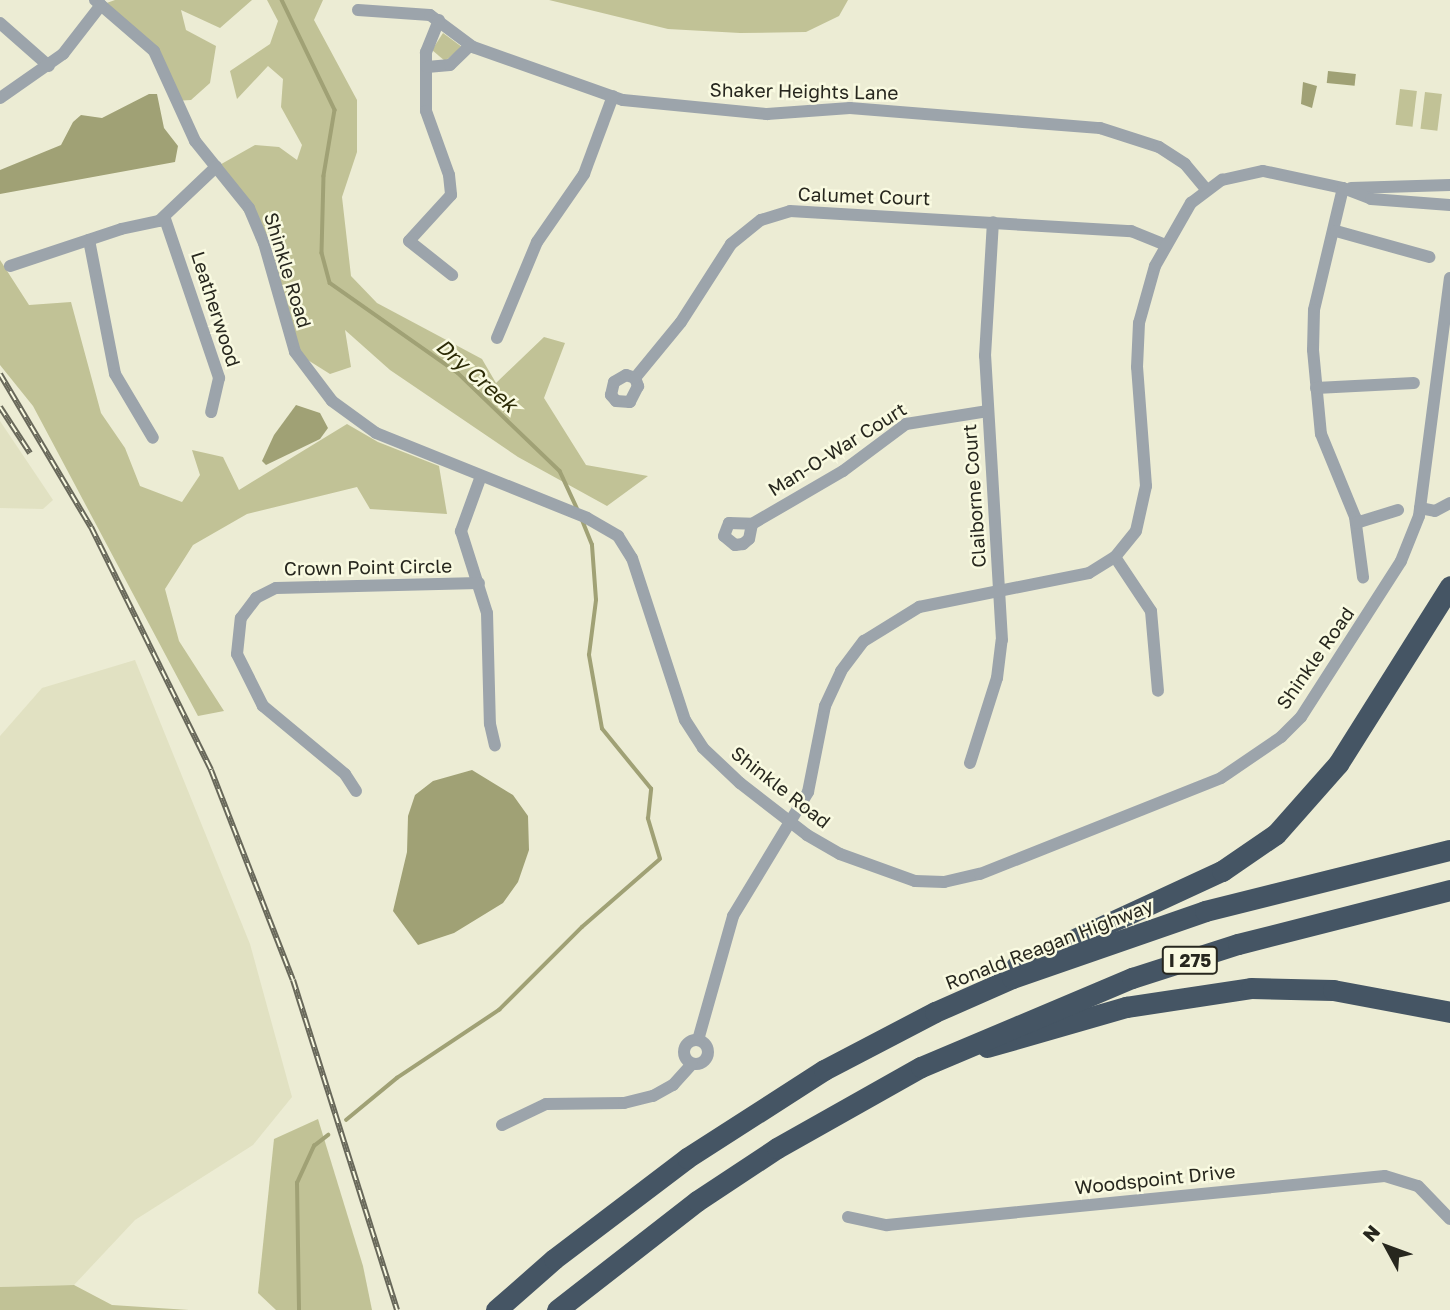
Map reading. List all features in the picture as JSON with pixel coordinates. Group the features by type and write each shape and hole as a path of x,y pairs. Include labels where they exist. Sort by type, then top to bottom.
{"highway":[{"path":"935,1012 1042,951 1222,870 1276,834 1338,764 1450,586"},
{"path":"1313,883 1355,859 1450,836"},
{"name":"Ronald Reagan Highway","path":"496,1310 564,1251 687,1158 824,1070 935,1012 1110,942 1313,883 1450,850"},
{"name":"I 275","path":"557,1310 652,1233 777,1148 940,1059 1006,1027 1132,978 1238,944 1450,890"},
{"path":"940,1059 1126,1007 1251,988 1333,990 1450,1012"}],"street":[{"path":"0,98 49,66 98,2"},
{"name":"Shinkle Road","path":"98,2 154,51 179,114 254,217 286,330 311,378 360,425 587,518 618,536 632,558 685,720 717,763 788,821 840,854 885,873 944,882 980,874 1221,778 1281,737 1314,699 1401,561 1420,508 1450,278"},
{"name":"Shaker Heights Lane","path":"358,10 418,11 439,20 470,46 613,96 668,107 767,114 850,108 1079,124 1159,147 1185,164 1207,190"},
{"path":"439,20 428,43 427,118 449,175 452,195 410,241 452,275"},
{"path":"0,23 49,66"},
{"path":"427,67 450,65 470,46"},
{"path":"497,338 537,242 584,174 613,96"},
{"path":"10,266 165,219 216,167"},
{"path":"502,1125 546,1104 624,1103 653,1096 673,1085 692,1064 707,1055 705,1044 698,1040 733,916 788,821 808,792 825,706 841,671 864,641 884,624 919,607 1074,578 1115,557 1136,531 1144,506 1136,339 1146,293 1183,213 1207,190 1233,176 1263,170 1343,188 1371,199 1450,205"},
{"path":"1343,188 1450,185"},
{"path":"1343,188 1336,231 1314,310 1316,388 1326,453 1356,523 1363,577"},
{"name":"Calumet Court","path":"635,378 681,322 732,244 771,216 799,210 1131,231 1166,245"},
{"name":"Leatherwood","path":"165,219 219,378 211,412"},
{"name":"Claiborne Court","path":"970,763 1001,662 1000,591 985,356 993,222"},
{"path":"1336,231 1429,257"},
{"path":"89,240 115,374 153,438"},
{"path":"1316,388 1414,383"},
{"name":"Man-O-War Court","path":"752,524 843,471 906,424 988,411"},
{"name":"Crown Point Circle","path":"481,476 461,531 487,613 489,724 495,745"},
{"path":"1420,508 1435,511 1450,503"},
{"path":"1356,523 1398,510"},
{"path":"1115,557 1137,584 1151,611 1158,691"},
{"name":"Crown Point Circle","path":"356,791 345,774 270,715 256,696 237,654 241,618 256,598 276,588 479,583"},
{"name":"Woodspoint Drive","path":"848,1217 887,1224 1385,1176 1418,1186 1450,1219"}],"shaded area":[{"path":"115,0 252,0 220,28 181,10 186,30 216,46 210,83 191,100 174,101 164,69 101,5"},
{"path":"267,0 323,0 314,20 357,100 357,152 342,197 351,276 377,303 482,359 496,383 544,337 565,343 544,398 586,465 648,476 607,506 518,457 390,370 345,330 351,367 330,374 295,352 264,243 216,167 255,145 279,147 297,160 302,145 281,107 283,79 268,66 237,99 230,71 270,44 278,21"},
{"path":"549,0 848,0 839,16 806,32 740,33 668,29"},
{"path":"443,33 462,47 445,61 432,50"},
{"path":"1328,71 1356,74 1355,86 1327,83"},
{"path":"1303,82 1317,86 1312,108 1301,104"},
{"path":"1400,89 1417,91 1412,127 1396,125"},
{"path":"1425,92 1442,94 1437,131 1420,129"},
{"path":"149,94 157,94 164,128 178,146 175,162 0,194 0,170 61,145 73,122 81,115 102,118"},
{"path":"0,260 29,305 71,302 101,413 125,448 140,486 182,502 200,475 192,450 223,457 239,490 347,424 378,442 439,466 447,514 370,509 357,487 247,514 193,545 165,589 179,641 224,711 198,716 33,406 0,365"},
{"path":"296,405 320,413 328,428 320,439 266,465 262,461 274,435"},
{"path":"0,421 53,500 43,509 0,508"},
{"path":"135,660 250,944 292,1097 253,1145 135,1220 74,1285 0,1287 0,736 42,688"},
{"path":"472,770 513,795 528,816 529,850 518,882 503,903 454,933 418,945 393,911 407,852 408,816 415,795 433,781"},
{"path":"318,1119 363,1266 372,1310 276,1310 258,1293 274,1139"},
{"path":"74,1285 112,1305 189,1310 0,1310 0,1287"}],"waterway":[{"name":"Dry Creek","path":"282,0 335,110 324,176 322,253 330,283 458,373 560,471 578,510"},
{"path":"346,1120 397,1078 499,1010 582,927 660,859 648,819 651,789 602,729 589,655 596,600 592,545 582,520"},
{"path":"299,1310 297,1183 314,1146 328,1135"}],"railway":[{"path":"0,374 91,527 211,770 293,980 397,1310"},
{"path":"0,407 30,453"}]}
